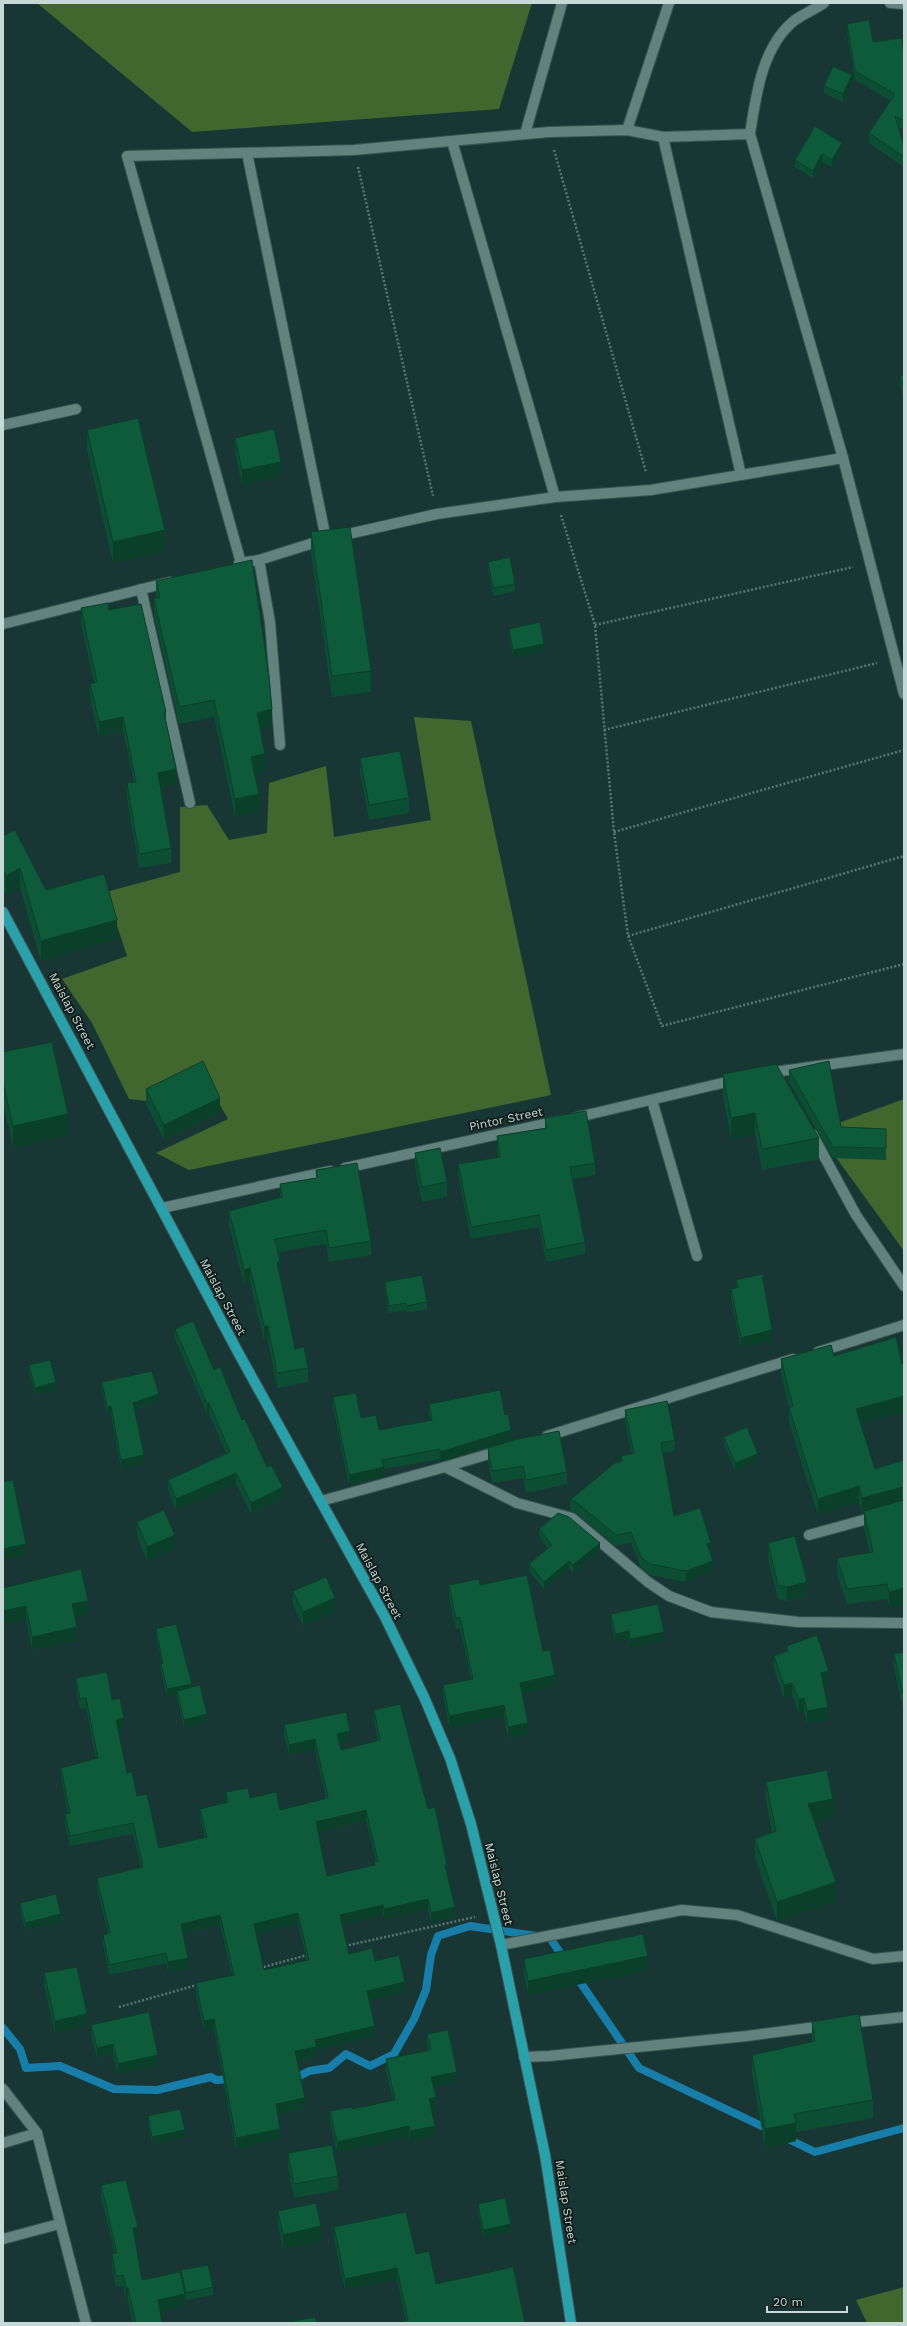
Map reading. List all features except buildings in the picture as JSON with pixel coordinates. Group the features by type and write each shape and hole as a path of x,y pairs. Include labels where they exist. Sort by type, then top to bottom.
{"main road":[{"name":"Maislap Street","path":"3,912 239,1354 385,1617 424,1697 450,1758 470,1824 501,1945 545,2155 570,2323"}],"street":[{"path":"526,134 562,3"},
{"path":"627,130 669,3"},
{"path":"824,3 795,20 778,38 758,82 750,134 843,458 904,694"},
{"path":"890,3 904,4"},
{"path":"240,563 127,156 354,150 549,132 627,130 663,137 750,134"},
{"path":"663,137 741,475"},
{"path":"452,141 555,497"},
{"path":"247,153 326,539"},
{"path":"3,425 76,409"},
{"path":"225,567 259,560 326,539 437,514 555,497 651,490 843,458"},
{"path":"259,560 270,622 280,745"},
{"path":"3,624 179,579"},
{"path":"141,589 190,803"},
{"path":"760,1075 775,1071 904,1054"},
{"path":"775,1071 783,1084"},
{"name":"Pintor Street","path":"162,1208 652,1100 744,1078"},
{"path":"652,1100 697,1256"},
{"path":"807,1125 856,1215 904,1286"},
{"path":"536,1439 904,1325"},
{"path":"321,1501 506,1449"},
{"path":"446,1467 517,1503 572,1518 648,1582 669,1596 711,1612 798,1622 904,1623"},
{"path":"809,1535 904,1509"},
{"path":"501,1945 682,1910 737,1915 873,1958 904,1956"},
{"path":"524,2057 549,2056 747,2036 904,2017"},
{"path":"3,2089 37,2134 59,2224 86,2323"},
{"path":"3,2142 37,2134"},
{"path":"3,2239 59,2224"}],"path":[{"path":"549,132 651,490"},
{"path":"354,150 437,514"},
{"path":"555,497 595,625 614,832 628,936 662,1026 904,964"},
{"path":"595,625 870,564"},
{"path":"604,730 895,658"},
{"path":"614,832 904,750"},
{"path":"628,936 904,856"},
{"path":"339,1947 493,1913"},
{"path":"256,1969 309,1955"},
{"path":"119,2007 202,1984"}],"green space":[{"path":"37,3 532,3 499,109 192,132"},
{"path":"414,717 471,721 551,1095 189,1170 156,1153 228,1119 202,1073 146,1101 129,1099 92,1023 62,979 127,956 106,892 180,872 180,807 207,805 229,840 267,833 269,783 326,766 334,837 431,820"},
{"path":"904,1099 904,1251 819,1134 830,1126"},
{"path":"904,2287 904,2323 867,2323 856,2300"}],"waterway":[{"path":"292,2080 309,2071 329,2068 346,2054 370,2066 394,2054 414,2019 426,1990 431,1955 438,1936 470,1926 550,1938 565,1960"},
{"path":"576,1976 639,2068 770,2130"},
{"path":"3,2028 20,2049 26,2068 60,2066 114,2089 157,2090 211,2077 216,2080 233,2079"},
{"path":"784,2137 815,2152 904,2128"}]}
